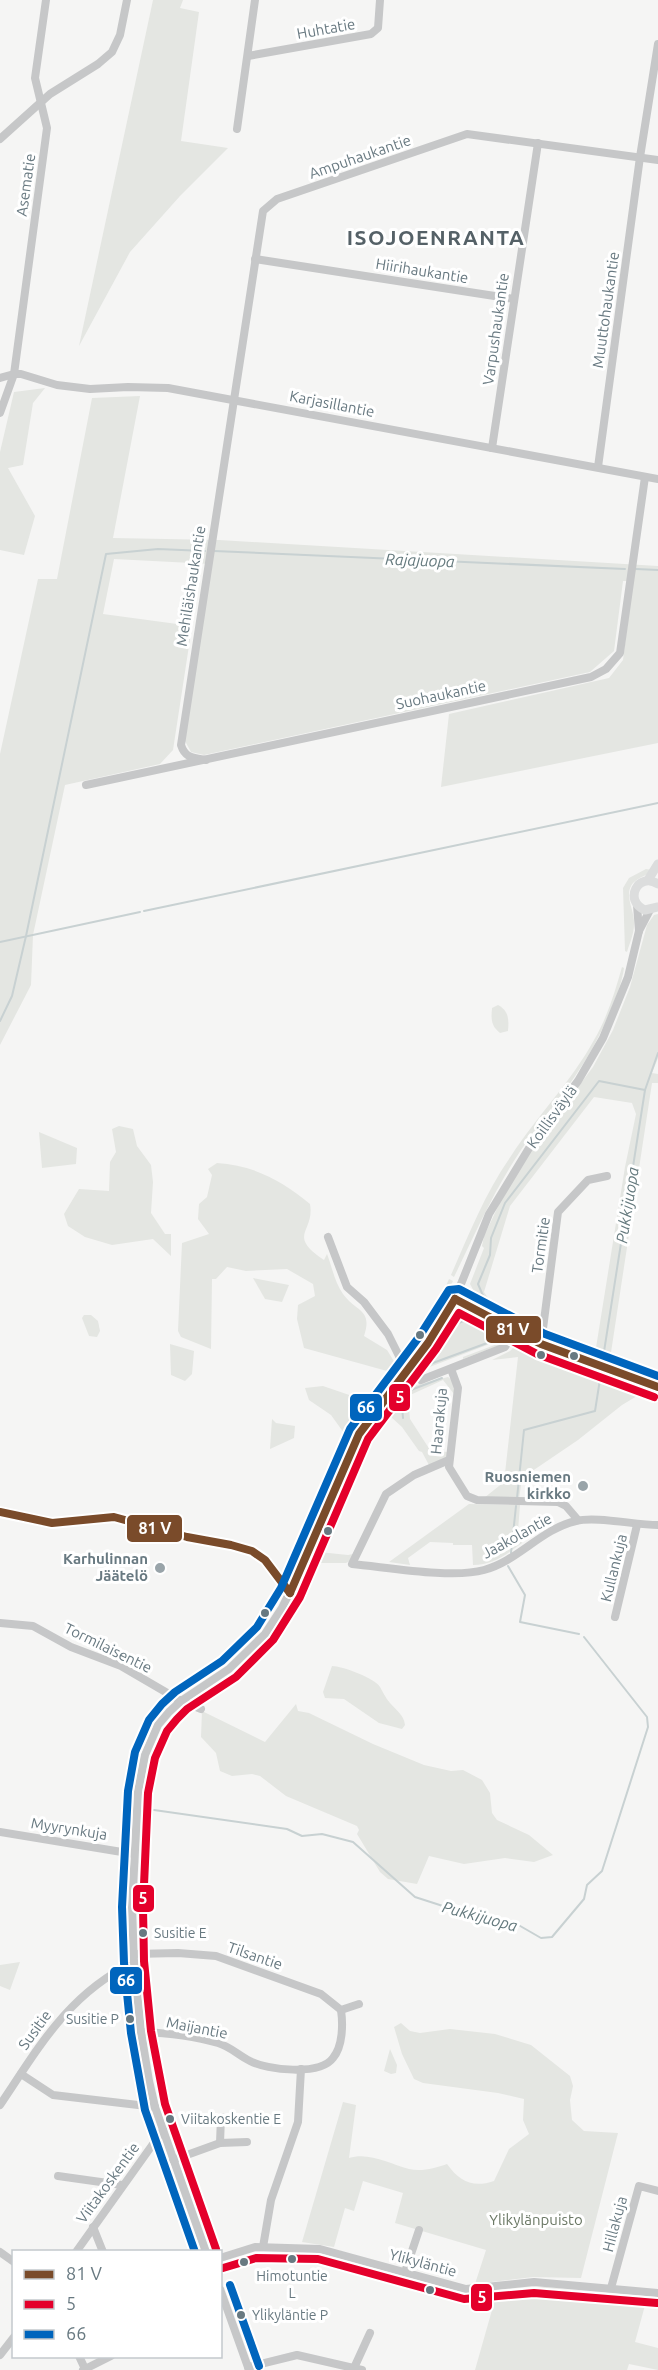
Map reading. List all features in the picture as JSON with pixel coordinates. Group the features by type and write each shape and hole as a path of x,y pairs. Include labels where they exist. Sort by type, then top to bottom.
{"main road":[{"path":"654,908 637,905 633,897 634,889 640,883 648,880 658,864"},
{"path":"648,880 658,884"}],"street":[{"name":"Asematie","path":"0,413 14,374 47,128 35,78 46,0"},
{"path":"0,140 40,102 98,64 112,52 120,35 127,0"},
{"path":"237,129 255,0"},
{"name":"Huhtatie","path":"248,56 371,34 378,28 380,0"},
{"name":"Muuttohaukantie","path":"598,467 640,157 658,44"},
{"name":"Ampuhaukantie","path":"233,399 263,211 268,204 466,134 658,159"},
{"name":"Varpushaukantie","path":"492,447 538,143"},
{"name":"Hiirihaukantie","path":"255,259 514,298"},
{"name":"Karjasillantie","path":"0,378 14,374 90,389 168,388 658,479"},
{"name":"Mehiläishaukantie","path":"206,760 191,758 184,753 181,745 233,399"},
{"name":"Suohaukantie","path":"86,785 591,677 606,669 620,653 645,477"},
{"name":"Koillisväylä","path":"205,2250 155,2107 141,2032 134,1958 134,1854 138,1792 146,1755 158,1725 181,1701 229,1669 265,1634 290,1593 359,1434 410,1369 455,1299 489,1214 537,1135 578,1081 603,1038 628,977 639,931 637,905"},
{"name":"Koillisväylä","path":"639,931 654,908"},
{"name":"Tormitie","path":"541,1344 558,1212 588,1180 607,1176"},
{"path":"328,1237 347,1287 364,1302 388,1334 402,1362 410,1369"},
{"path":"455,1299 541,1344 617,1374 658,1387"},
{"name":"Haarakuja","path":"421,1380 505,1347 515,1331"},
{"name":"Haarakuja","path":"451,1369 458,1388 449,1460 451,1473 472,1499 558,1502 566,1506 578,1520"},
{"name":"Jaakolantie","path":"449,1460 414,1476 386,1494 352,1564 435,1572 483,1570 500,1564 545,1534 578,1520 658,1525"},
{"path":"0,1512 52,1523 114,1517 231,1545 252,1551 265,1560 290,1593"},
{"name":"Kullankuja","path":"615,1617 638,1525"},
{"name":"Tormilaisentie","path":"0,1623 33,1626 71,1647 122,1666 181,1701 201,1709"},
{"name":"Myyrynkuja","path":"0,1832 134,1854"},
{"name":"Tilsantie","path":"134,1958 178,1953 216,1956 321,1994 342,2010"},
{"name":"Susitie","path":"0,2105 64,2013 134,1958"},
{"path":"342,2010 359,2004"},
{"name":"Maijantie","path":"141,2032 219,2043 236,2050 249,2061 270,2068 301,2069 324,2066 333,2059 339,2046 343,2024 342,2010"},
{"path":"263,2247 271,2200 298,2122 301,2069"},
{"path":"21,2074 53,2095 155,2107"},
{"path":"220,2143 221,2117"},
{"name":"Viitakoskentie","path":"77,2250 163,2130"},
{"path":"173,2160 220,2143 247,2142"},
{"path":"58,2176 122,2185"},
{"name":"Hillakuja","path":"612,2288 639,2186 658,2191"},
{"path":"93,2227 102,2250"},
{"path":"405,2272 419,2230"},
{"name":"Ylikyläntie","path":"222,2257 255,2247 320,2249 466,2289 534,2282 658,2292"},
{"path":"224,2307 248,2368 297,2355 358,2369 370,2333"},
{"path":"0,2355 12,2340"},
{"path":"84,2369 107,2358"}],"green space":[{"path":"153,0 183,0 180,8 199,12 181,141 228,148 180,196 130,252 79,346"},
{"path":"45,388 33,403 23,465 8,468 35,516 24,555 0,550 0,452 14,392"},
{"path":"140,396 113,538 219,540 658,566 658,743 441,787 449,714 609,678 623,660 633,581 623,581 614,651 590,672 204,755 191,752 185,741 211,564 114,559 103,614 192,626 173,750 160,764 65,785 33,935 31,985 0,1045 0,754 38,579 57,579 92,398"},
{"path":"646,869 652,870 633,883 629,892 634,924 627,952 625,951 623,888 629,878"},
{"path":"658,914 658,1058 652,1073 658,1074 658,1083 652,1083 610,1359 595,1354 625,1167 636,1114 632,1103 594,1097 510,1206 484,1292 490,1301 477,1297 470,1284 484,1248 482,1246 484,1236 503,1196 536,1143 593,1067 613,1030 630,987 647,925 654,915"},
{"path":"622,967 624,968 618,990 591,1050 570,1084 511,1165 485,1212 454,1277 451,1275 493,1184 521,1141 575,1070 599,1032"},
{"path":"498,1005 506,1013 508,1020 508,1031 500,1033 493,1025 492,1019 492,1008"},
{"path":"119,1126 133,1129 137,1146 151,1165 153,1182 151,1213 165,1234 171,1234 171,1256 153,1239 112,1245 85,1237 68,1226 64,1214 79,1189 109,1191 110,1162 116,1152 112,1129"},
{"path":"39,1132 77,1148 76,1164 42,1168"},
{"path":"217,1163 243,1167 267,1176 289,1188 310,1204 309,1221 304,1239 306,1244 324,1260 327,1254 340,1290 365,1316 364,1336 387,1350 395,1363 387,1371 304,1348 297,1319 298,1305 315,1296 313,1284 287,1269 246,1271 227,1267 216,1279 212,1279 211,1349 181,1337 178,1331 182,1243 209,1234 198,1219 199,1204 207,1197 212,1175 208,1169"},
{"path":"253,1278 289,1285 282,1302 265,1299"},
{"path":"449,1279 453,1281 429,1328 428,1327"},
{"path":"466,1287 477,1301 512,1321 510,1323 468,1298"},
{"path":"462,1313 505,1329 507,1339 503,1344 463,1359 463,1357 502,1341 427,1368 416,1385 448,1377 454,1384 454,1394 443,1380 408,1396 410,1419 430,1450 447,1452 447,1458 429,1465 422,1452 402,1427 390,1416 382,1415 365,1436 327,1529 367,1428 414,1371 448,1320"},
{"path":"84,1315 91,1315 98,1321 100,1331 97,1337 89,1336 82,1318"},
{"path":"519,1342 647,1390 622,1405 578,1440 522,1478 519,1499 484,1498 504,1482 518,1357 492,1360 510,1351"},
{"path":"170,1344 194,1351 192,1374 185,1381 171,1375"},
{"path":"402,1366 403,1372 371,1409 353,1438 311,1538 303,1554 299,1552 358,1423"},
{"path":"323,1386 361,1399 359,1410 344,1433 331,1415 309,1400 305,1388"},
{"path":"272,1419 276,1423 295,1426 294,1438 270,1449"},
{"path":"469,1504 520,1505 518,1531 522,1543 499,1558 480,1565 473,1565 472,1545 430,1542 408,1558 410,1565 389,1562"},
{"path":"319,1552 353,1554 350,1561 346,1563 320,1563 315,1560"},
{"path":"332,1666 358,1673 377,1684 403,1718 405,1725 402,1729 379,1723 344,1699 325,1698 323,1692"},
{"path":"296,1704 298,1711 309,1713 373,1744 424,1765 451,1771 463,1770 482,1780 490,1793 492,1813 497,1820 529,1835 553,1855 534,1862 505,1858 464,1864 429,1856 417,1884 388,1879 380,1872 357,1834 359,1830 357,1826 286,1796 260,1776 252,1774 232,1776 220,1771 216,1753 201,1737 202,1711 265,1742"},
{"path":"20,1962 10,1990 0,1986 0,1965"},
{"name":"Ylikylänpuisto","path":"401,2023 410,2031 420,2033 450,2029 495,2034 531,2045 570,2076 573,2086 570,2100 572,2120 584,2131 618,2133 581,2278 533,2277 475,2284 486,2250 395,2223 403,2193 363,2181 354,2211 345,2208 334,2247 302,2242 343,2102 356,2105 349,2158 364,2156 414,2170 447,2164 462,2179 473,2183 494,2181 509,2149 529,2134 523,2120 524,2099 498,2093 423,2083 414,2079 402,2054 394,2027"},
{"path":"390,2049 397,2065 396,2073 391,2074 384,2071"},
{"path":"544,2287 647,2298 635,2342 658,2348 658,2370 629,2364 627,2370 475,2370 494,2303 480,2299 487,2294"}],"waterway":[{"path":"0,1021 12,996 26,936 106,554 158,549 205,551"},
{"name":"Rajajuopa","path":"214,551 625,569"},
{"name":"Rajajuopa","path":"636,569 658,570"},
{"path":"144,911 658,803"},
{"path":"0,942 140,912"},
{"name":"Pukkijuopa","path":"603,1358 645,1090 658,1053"},
{"path":"484,1298 478,1284 490,1255 491,1238 505,1203 599,1081 645,1090"},
{"path":"403,1418 401,1394 454,1325 468,1319 486,1323 502,1333 498,1339 422,1367"},
{"name":"Pukkijuopa","path":"517,1498 524,1430 595,1411 601,1373"},
{"path":"403,1393 442,1378"},
{"name":"Pukkijuopa","path":"511,1553 516,1506"},
{"name":"Pukkijuopa","path":"508,1566 525,1595 520,1622 579,1634"},
{"name":"Pukkijuopa","path":"154,1810 287,1829 302,1836 322,1834 353,1842 415,1897 477,1917 515,1923 541,1938 552,1937 584,1899 587,1885 602,1871 648,1727 647,1717 584,1637"}],"transit line":[{"name":"66","path":"194,2250 145,2110 131,2033 124,1963 122,1907 128,1791 135,1752 149,1720 175,1692 222,1661 257,1627 281,1588 350,1429 419,1337 449,1290 459,1289 545,1334 658,1376"},
{"path":"455,1299 541,1344 658,1387"},
{"path":"290,1593 359,1434 428,1343 455,1299"},
{"name":"5","path":"216,2249 165,2104 151,2031 144,1961 143,1908 148,1793 155,1758 167,1731 187,1709 236,1677 273,1640 300,1597 368,1439 436,1349 459,1313 537,1354 654,1397"},
{"path":"0,1512 52,1523 114,1517 187,1537 231,1545 252,1551 265,1560 290,1593"},
{"name":"5","path":"223,2268 256,2258 318,2259 464,2299 534,2293 657,2303"},
{"name":"66","path":"230,2285 259,2366"}],"place":[{"name":"Ruosniemen kirkko","path":"583,1486"},
{"name":"Karhulinnan Jäätelö","path":"160,1568"},
{"name":"Susitie E","path":"143,1933"},
{"name":"Susitie P","path":"130,2019"},
{"name":"Viitakoskentie E","path":"170,2119"},
{"name":"Himotuntie L","path":"292,2259"},
{"name":"Ylikyläntie P","path":"241,2315"}],"district":[{"name":"ISOJOENRANTA","path":"436,238"}]}
